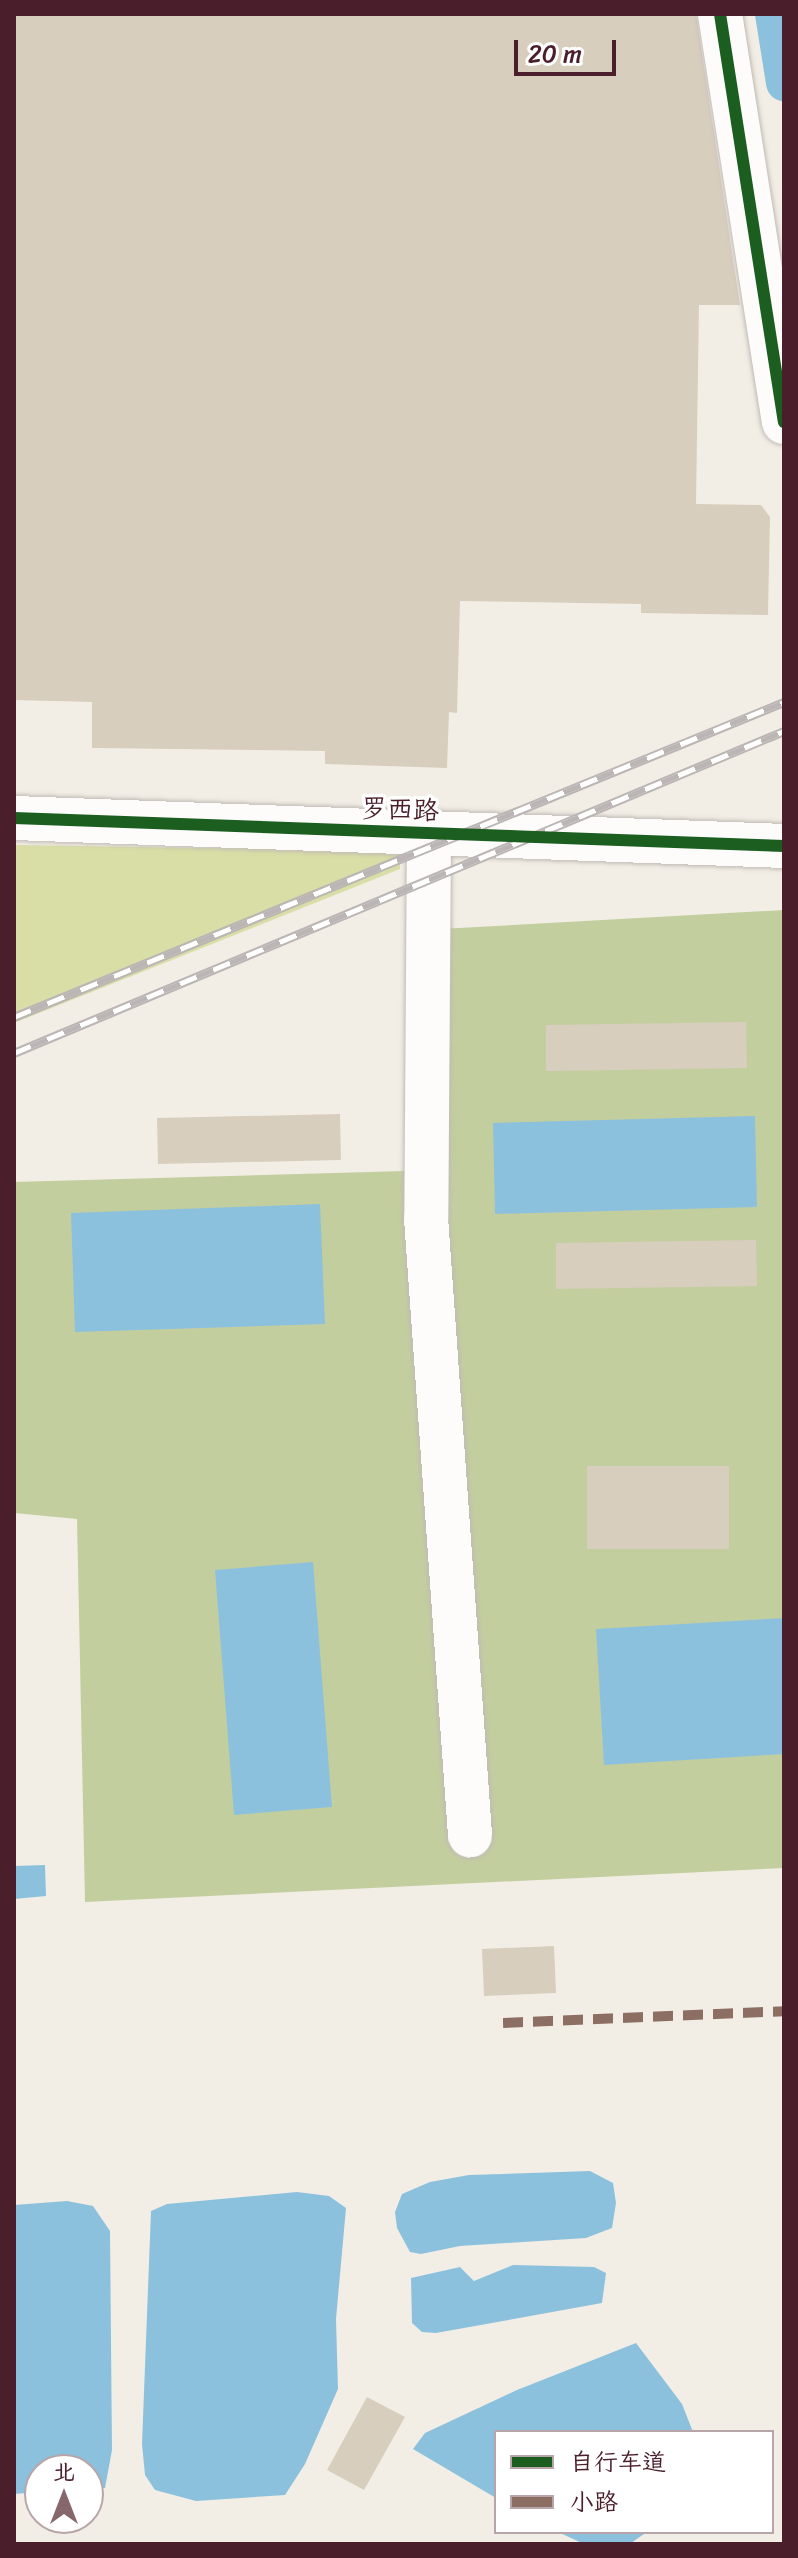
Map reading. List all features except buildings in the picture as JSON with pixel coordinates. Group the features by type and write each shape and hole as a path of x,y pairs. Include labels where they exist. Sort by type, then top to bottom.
{"street":[{"path":"720,14 784,422"},
{"name":"罗西路","path":"14,818 784,846"},
{"path":"429,833 426,1218 470,1835"}],"green space":[{"path":"14,845 400,851 400,869 14,1023"},
{"path":"784,910 784,1868 85,1902 77,1519 14,1513 14,1182 440,1170 440,929"}],"water":[{"path":"755,1116 757,1207 495,1214 493,1123"},
{"path":"320,1204 325,1324 75,1332 71,1213"},
{"path":"313,1562 332,1807 234,1815 215,1570"},
{"path":"784,1618 784,1754 604,1765 596,1629"},
{"path":"45,1865 46,1896 14,1899 14,1866"},
{"path":"590,2171 613,2183 616,2203 612,2228 586,2238 460,2246 421,2254 410,2252 397,2228 395,2212 402,2194 430,2182 469,2175"},
{"path":"297,2192 329,2196 346,2208 336,2319 338,2389 305,2464 285,2495 196,2501 155,2490 145,2475 142,2444 151,2211 167,2204"},
{"path":"67,2201 93,2206 110,2231 112,2450 105,2488 104,2454 24,2454 24,2493 14,2494 14,2205"},
{"path":"513,2265 594,2267 606,2273 602,2303 436,2333 422,2332 412,2323 411,2278 460,2267 474,2281"},
{"path":"636,2343 682,2404 692,2430 494,2430 494,2497 413,2449 425,2433 517,2390"},
{"path":"562,2534 644,2534 631,2543 584,2544"}],"waterway":[{"path":"773,14 784,83"}],"railway":[{"path":"14,1017 784,702"},
{"path":"14,1053 784,731"}],"marked path":[{"path":"503,2023 784,2011"}],"cycle path":[{"path":"720,14 784,422"},
{"path":"14,818 784,846"}]}
